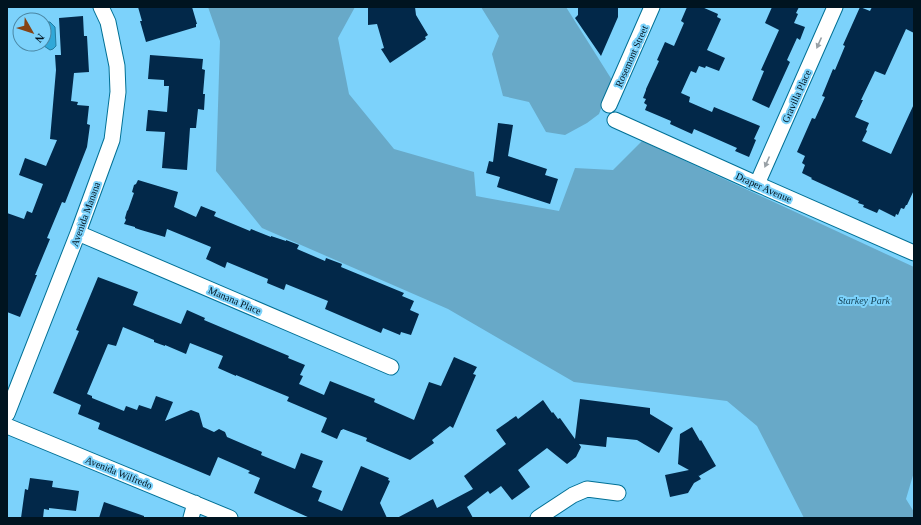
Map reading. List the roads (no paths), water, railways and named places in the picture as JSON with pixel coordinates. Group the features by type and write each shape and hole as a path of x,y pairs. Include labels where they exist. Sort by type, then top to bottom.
{"street":[{"name":"Avenida Manana","path":"7,414 78,233 112,140 118,92 117,66 108,22 101,7"},
{"name":"Rosemont Street","path":"609,104 652,7"},
{"name":"Gravilla Place","path":"757,184 835,7"},
{"name":"Draper Avenue","path":"615,120 914,253"},
{"name":"Manana Place","path":"78,233 391,367"},
{"name":"Avenida Wilfredo","path":"7,426 230,518"},
{"path":"538,518 573,495 587,489 618,493"},
{"path":"191,518 195,503"}],"park label":[{"name":"Starkey Park","path":"864,300"}]}
